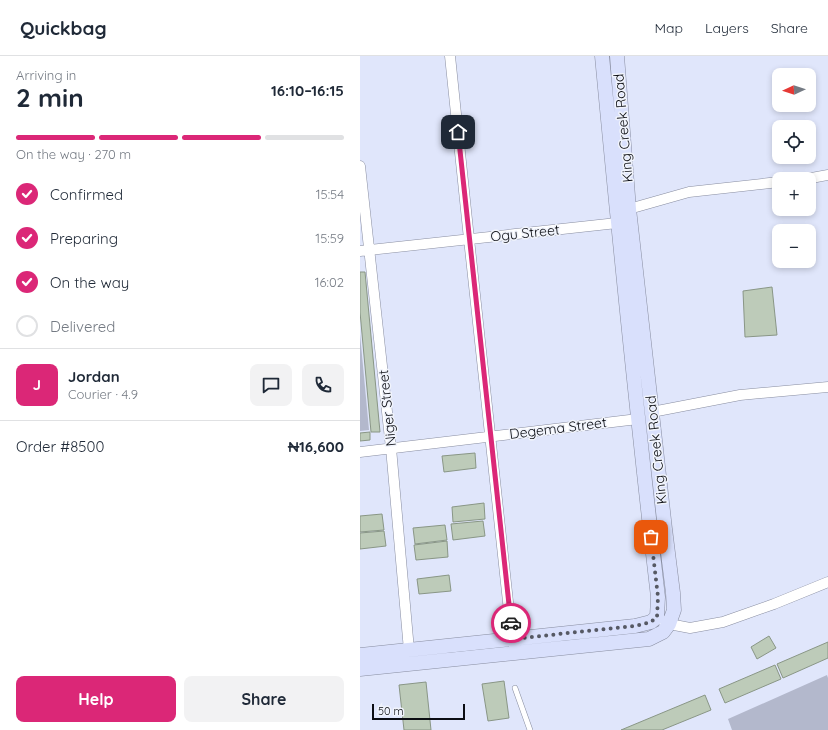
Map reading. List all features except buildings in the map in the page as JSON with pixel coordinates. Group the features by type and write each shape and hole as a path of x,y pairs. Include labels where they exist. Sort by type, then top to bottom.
{"street":[{"path":"450,56 512,639"},
{"name":"King Creek Road","path":"602,56 617,223 638,419 658,597 663,621"},
{"name":"King Creek Road","path":"617,56 629,209 673,593 674,610 663,621"},
{"name":"Niger Street","path":"360,166 365,250 391,448 410,650"},
{"path":"816,177 828,175"},
{"path":"629,209 689,192 772,183"},
{"name":"Ogu Street","path":"365,250 617,223"},
{"path":"652,412 740,395 828,387"},
{"name":"Degema Street","path":"360,452 638,419"},
{"path":"360,655 635,626 663,621 690,628 723,622 774,604 828,582"},
{"path":"360,669 649,639 663,632 663,621"}],"lane":[{"path":"515,688 530,730"}],"shaded area":[{"path":"360,334 369,430 360,431"},
{"path":"827,675 828,730 732,730 728,719"}],"way so far":[{"path":"511,623 512,639 635,626 651,622 657,617 658,597 651,537"}],"route":[{"path":"458,132 511,623"}]}
